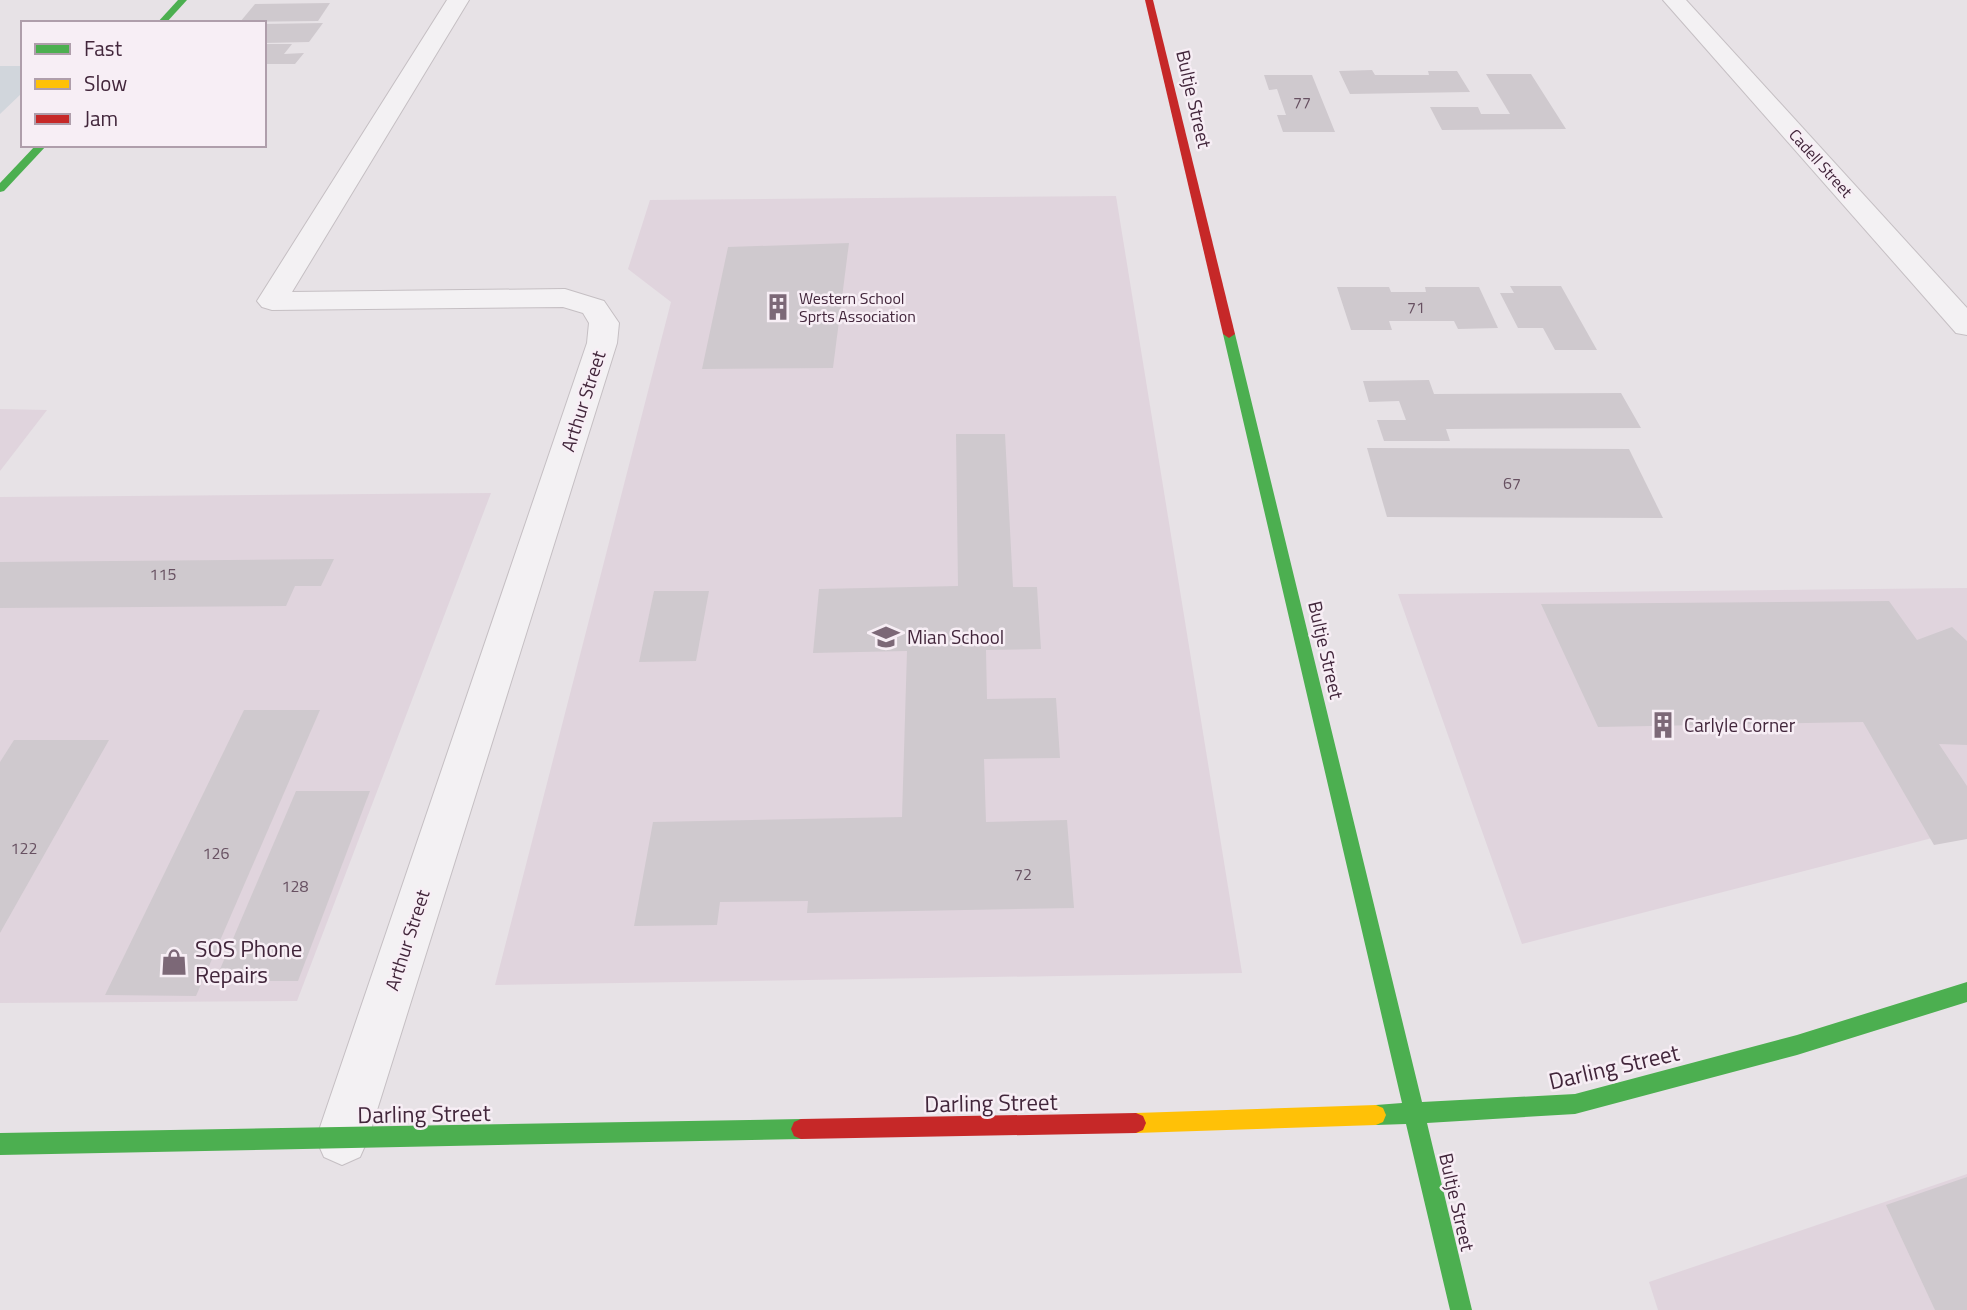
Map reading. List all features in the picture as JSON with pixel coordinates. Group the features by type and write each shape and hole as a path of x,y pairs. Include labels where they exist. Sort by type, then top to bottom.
{"street":[{"path":"162,21 183,0"},
{"name":"Arthur Street","path":"342,1139 602,343 604,323 594,307 565,298 272,301 458,0"},
{"name":"Bultje Street","path":"1149,0 1461,1310"},
{"name":"Cadell Street","path":"1674,0 1967,326"},
{"path":"0,189 40,147"},
{"name":"Darling Street","path":"0,1144 1415,1115 1575,1104 1797,1045 1967,992"}],"shaded area":[{"path":"0,66 21,66 21,94 0,114"},
{"name":"Mian School","path":"1116,196 1242,973 495,985 671,302 628,269 650,200"},
{"path":"0,409 47,410 0,471"},
{"path":"491,493 297,1001 0,1003 0,497"},
{"path":"1967,588 1967,829 1522,944 1398,594"},
{"path":"1967,1174 1967,1310 1658,1310 1649,1282"}],"building":[{"path":"330,3 318,21 241,21 255,4"},
{"path":"323,23 309,42 266,43 266,24"},
{"path":"266,44 292,44 284,54 304,53 295,64 266,64"},
{"path":"1372,70 1375,75 1429,75 1428,71 1457,71 1470,92 1350,94 1339,71"},
{"path":"1486,74 1531,74 1566,129 1442,130 1430,107 1478,107 1481,114 1510,114"},
{"path":"1264,75 1312,75 1335,132 1283,132 1277,115 1286,115 1277,89 1269,90"},
{"name":"Western School Sprts Association","path":"849,243 833,368 702,369 728,247"},
{"path":"1510,286 1561,286 1597,350 1555,350 1543,328 1518,328 1500,293 1514,293"},
{"path":"1337,287 1389,287 1391,292 1426,292 1425,287 1479,287 1498,328 1458,329 1454,321 1389,321 1392,330 1351,330"},
{"path":"1429,380 1434,394 1621,393 1641,428 1446,429 1450,441 1384,441 1377,420 1406,420 1399,401 1369,402 1363,381"},
{"path":"956,434 1005,434 1013,587 1037,587 1041,649 986,650 987,699 1056,698 1060,758 984,759 986,822 1067,820 1074,908 807,913 808,901 720,902 717,925 634,926 653,822 902,817 907,651 813,653 819,589 958,586"},
{"path":"1367,448 1629,449 1663,518 1387,517"},
{"path":"334,559 321,586 295,586 286,606 0,608 0,562"},
{"path":"654,591 709,591 696,661 639,662"},
{"name":"Carlyle Corner","path":"1889,601 1917,640 1952,627 1967,641 1967,745 1939,744 1967,786 1967,839 1934,845 1863,722 1598,727 1541,604"},
{"path":"244,710 320,710 196,996 105,995"},
{"path":"14,740 109,740 0,933 0,762"},
{"path":"296,791 370,791 298,981 215,981"},
{"path":"1967,1177 1967,1310 1935,1310 1886,1205"}],"traffic: fast":[{"path":"163,21 183,0"},
{"path":"0,189 40,147"},
{"path":"1229,334 1461,1310"},
{"path":"1376,1115 1575,1104 1797,1045 1967,992"},
{"path":"0,1144 801,1129"}],"traffic: slow":[{"path":"1136,1123 1376,1115"}],"traffic: jam":[{"path":"1149,0 1229,334"},
{"path":"801,1129 1136,1123"}],"place":[{"name":"Western School Sprts Association","path":"778,307"},
{"name":"Mian School","path":"886,637"},
{"name":"Carlyle Corner","path":"1663,725"},
{"name":"SOS Phone Repairs","path":"174,962"}]}
